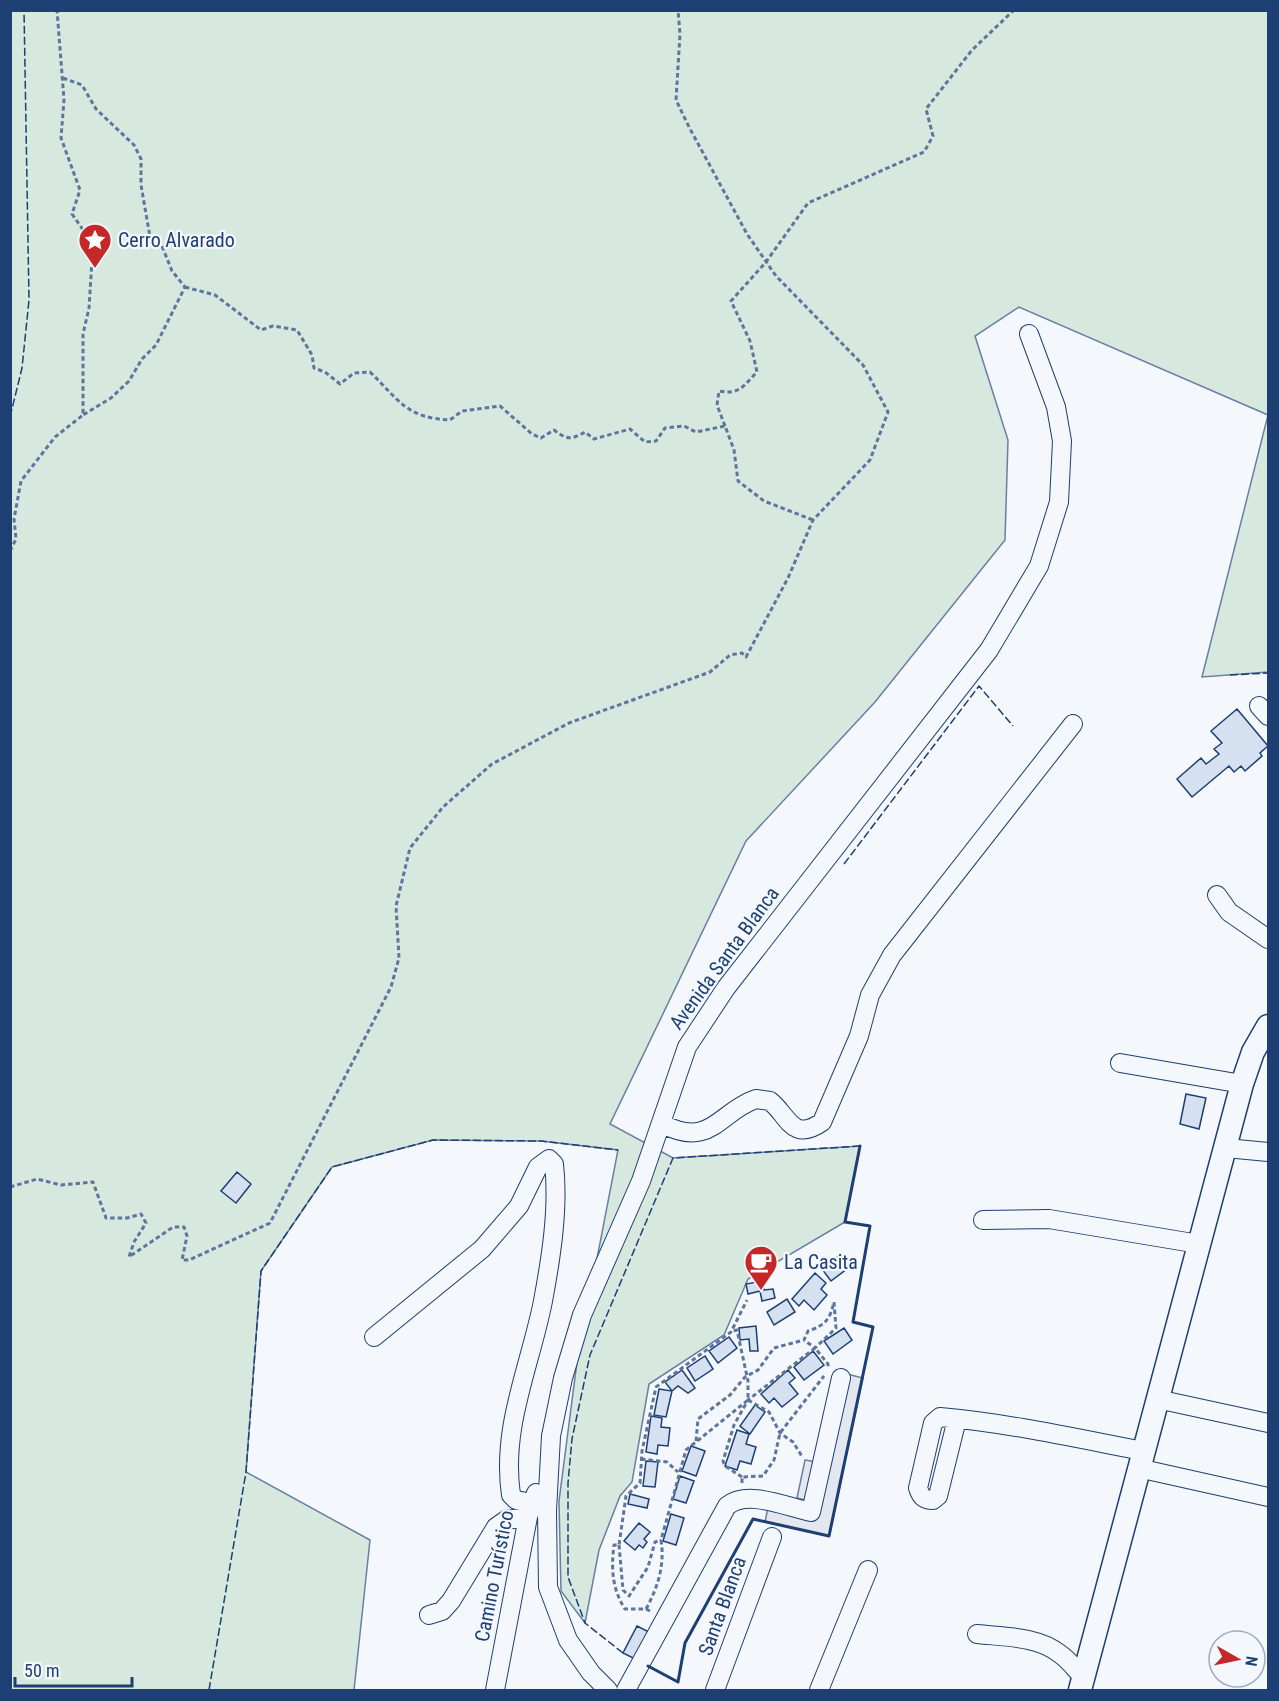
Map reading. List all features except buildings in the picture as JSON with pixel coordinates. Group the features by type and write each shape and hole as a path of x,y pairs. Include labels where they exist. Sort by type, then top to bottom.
{"main road":[{"path":"1082,1684 1242,1084 1252,1052 1269,1026"}],"street":[{"name":"Avenida Santa Blanca","path":"608,1690 591,1673 568,1640 548,1587 551,1436 562,1378 582,1315 641,1181 687,1047 726,988 988,650 1039,566 1059,502 1062,449 1056,407 1029,334"},
{"path":"662,1124 680,1131 710,1129 756,1099 770,1101 786,1122 797,1128 810,1128 822,1122 859,1036 870,994 892,955 1073,724"},
{"path":"1217,895 1229,912 1269,939"},
{"path":"1120,1063 1242,1084"},
{"path":"1226,1148 1269,1152"},
{"path":"374,1337 482,1249 519,1206 538,1167 549,1159 554,1164 554,1222 543,1302 515,1404 509,1442 511,1495 530,1510"},
{"path":"982,1220 1059,1220 1199,1244"},
{"path":"626,1690 727,1506 741,1498 811,1512 841,1377"},
{"path":"1157,1399 1269,1423"},
{"path":"957,1419 1140,1460 1269,1497"},
{"name":"Camino Turístico","path":"495,1690 530,1510 538,1488 549,1474"},
{"path":"429,1615 442,1611 451,1601 496,1527 530,1510"},
{"name":"Santa Blanca","path":"715,1690 772,1537"},
{"path":"819,1690 868,1569"},
{"path":"977,1634 1014,1638 1046,1646 1060,1654 1082,1684"}],"path":[{"path":"57,10 63,78 61,138 80,190 72,214 93,244 89,308 83,334 83,415"},
{"path":"10,1187 38,1179 61,1185 93,1182 106,1218 127,1218 141,1214 146,1223 134,1242 129,1257 173,1227 184,1227 187,1236 182,1260 189,1260 270,1223 391,987 399,958 396,906 410,848 423,829 443,807 492,764 569,723 710,672 730,655 742,652 747,657 788,578 813,520 870,460 888,412 863,365 776,276 766,262 747,234 676,100 680,34 678,10"},
{"path":"813,520 764,501 738,481 734,450 717,405 719,391 732,394 742,390 756,372 750,341 731,301 766,262 808,203 924,152 933,136 926,109 972,50 1014,10"},
{"path":"63,78 82,85 96,109 134,145 141,159 141,185 150,237 162,246 172,271 185,287 215,295 261,330 273,326 297,330 312,355 314,368 325,372 340,384 354,373 370,372 391,396 418,416 450,420 462,411 500,406 531,434 541,438 554,430 566,439 573,439 585,432 594,439 630,429 645,442 656,441 665,428 684,426 696,432 725,426"},
{"path":"10,551 16,539 14,519 21,481 55,438 83,415 111,398 129,381 142,359 156,345 185,287"},
{"path":"731,1332 747,1300"},
{"path":"646,1609 658,1587 663,1551 661,1540 678,1472 686,1450 815,1348 836,1328 834,1302 830,1318 823,1326 808,1331 804,1340"},
{"path":"661,1540 655,1542 648,1567 629,1596 623,1590 619,1545 626,1496 640,1483 641,1459 656,1387 737,1329 745,1377 748,1382 748,1400 734,1425 723,1461 725,1466 742,1477 763,1476 774,1460 780,1433 828,1371 828,1364 815,1348 804,1340"},
{"path":"696,1442 698,1419 730,1395 745,1377 758,1370 774,1348 804,1340"},
{"path":"748,1400 769,1412 780,1433 793,1442 803,1458"},
{"path":"641,1459 667,1462 678,1472"},
{"path":"741,1498 742,1477"},
{"path":"619,1545 614,1545 612,1562 615,1594 624,1609 646,1609 663,1620"}],"shaded area":[{"path":"11,11 1268,11 1268,415 1019,307 975,336 1008,440 1005,540 875,702 746,841 610,1124 673,1158 860,1146 845,1222 748,1279 724,1335 649,1384 632,1482 620,1496 599,1550 585,1623 561,1591 559,1501 577,1362 618,1150 541,1141 433,1140 332,1167 261,1271 246,1472 370,1540 354,1690 11,1690"},
{"path":"1268,415 1268,672 1202,677"},
{"path":"847,1374 863,1378 829,1536 765,1522 768,1507 817,1517"},
{"path":"805,1460 817,1462 809,1501 797,1498"}],"fence":[{"path":"10,417 22,368 29,300 24,10"},
{"path":"1230,675 1268,673"},
{"path":"844,864 979,686 1013,726"},
{"path":"209,1690 246,1472 261,1271 332,1167 433,1140 541,1141 618,1150"},
{"path":"623,1653 585,1623 568,1577 568,1483 572,1439 590,1355 673,1158 860,1146"}],"wall":[{"path":"648,1666 678,1682 685,1643 753,1519 829,1536 873,1327 853,1322 870,1226 845,1222 860,1146"}],"place":[{"name":"Cerro Alvarado","path":"95,269"},
{"name":"La Casita","path":"761,1291"}]}
